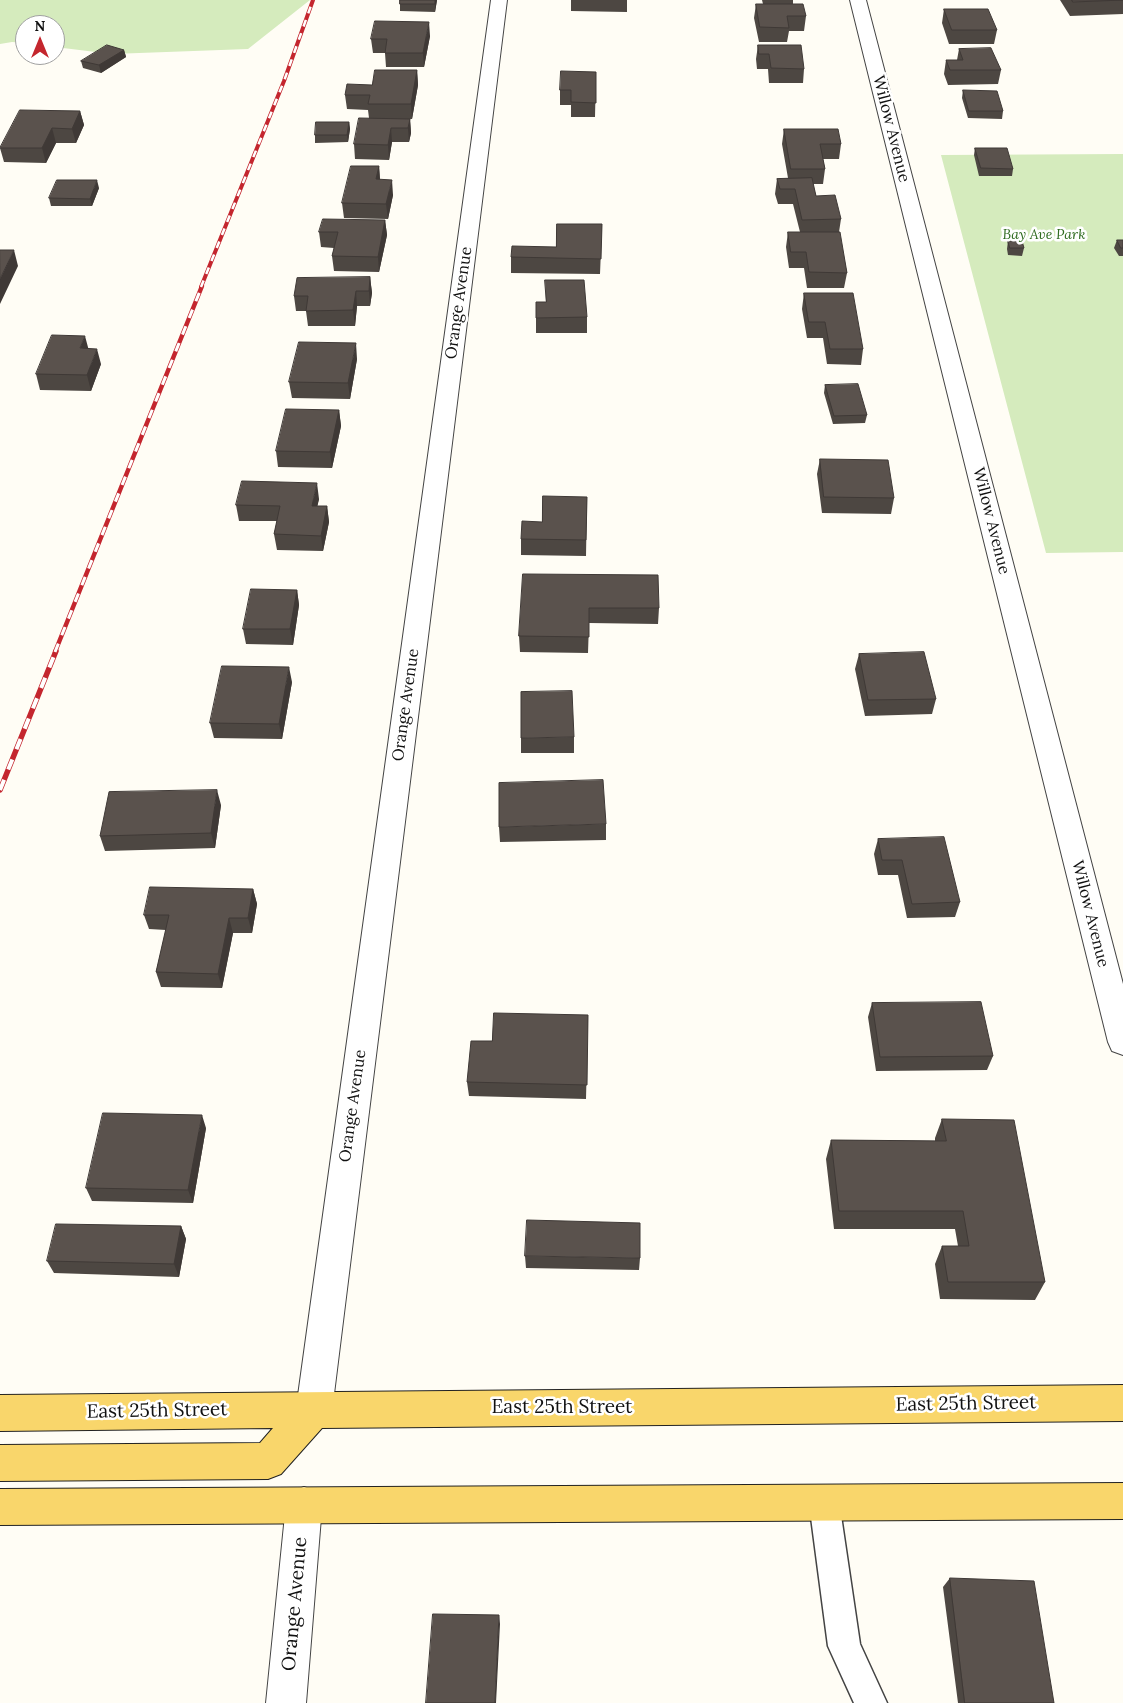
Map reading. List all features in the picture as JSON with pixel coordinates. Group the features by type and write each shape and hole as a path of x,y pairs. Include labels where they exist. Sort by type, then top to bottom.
{"main road":[{"name":"East 25th Street","path":"0,1413 1123,1403"},
{"path":"0,1463 268,1461 314,1410"},
{"path":"0,1508 1123,1501"}],"street":[{"name":"Orange Avenue","path":"314,1410 499,0"},
{"name":"Willow Avenue","path":"858,0 1123,1042"},
{"name":"Orange Avenue","path":"286,1703 304,1505"}],"lane":[{"path":"824,1502 844,1646 871,1703"}],"green space":[{"path":"0,0 310,0 248,49 112,54 65,48 65,15 15,15 15,42 0,44"},
{"name":"Bay Ave Park","path":"1123,154 1123,552 1046,553 941,155"}],"building":[{"path":"400,0 435,0 435,4 400,4"},
{"path":"1072,0 1123,0 1073,2"},
{"path":"756,4 803,4 806,16 787,16 789,28 760,27"},
{"path":"944,9 988,9 997,30 952,30"},
{"path":"375,21 429,22 423,53 385,53 387,39 371,39"},
{"path":"107,45 124,50 99,65 81,61"},
{"path":"758,45 801,45 804,69 771,68 769,54 759,54"},
{"path":"991,48 1001,70 950,70 946,60 963,60 959,49"},
{"path":"375,70 417,70 411,104 368,104 370,95 345,95 347,84 372,85"},
{"path":"561,71 596,72 596,103 571,102 571,90 560,90"},
{"path":"963,90 997,91 1003,111 969,111"},
{"path":"20,110 80,111 72,129 52,128 42,148 0,148"},
{"path":"359,118 410,119 408,128 391,128 388,145 354,144"},
{"path":"316,122 349,122 347,135 315,135"},
{"path":"784,129 838,129 841,144 820,144 825,169 791,169"},
{"path":"975,148 1007,148 1013,169 981,168"},
{"path":"351,166 379,166 376,179 392,180 386,204 342,203"},
{"path":"812,178 816,196 835,195 841,219 802,220 795,189 780,189 777,179"},
{"path":"57,180 97,180 90,199 49,198"},
{"path":"323,219 385,220 378,257 332,256 338,232 319,232"},
{"path":"557,224 602,224 601,259 511,257 512,246 556,247"},
{"path":"788,232 840,232 847,273 809,272 806,252 791,252"},
{"path":"1117,240 1123,240 1123,248 1121,248"},
{"path":"1008,241 1022,241 1024,248 1010,248"},
{"path":"0,250 14,250 0,279"},
{"path":"370,277 369,291 356,291 353,310 306,311 308,296 294,296 297,278"},
{"path":"545,280 584,280 587,317 536,318 536,302 546,302"},
{"path":"804,293 853,293 863,349 830,349 825,322 809,322"},
{"path":"52,335 85,336 80,348 97,349 87,375 36,374"},
{"path":"299,342 356,343 348,383 289,382"},
{"path":"858,384 867,415 834,416 825,385"},
{"path":"286,409 339,410 330,452 276,451"},
{"path":"820,459 888,460 894,498 824,497"},
{"path":"242,481 317,483 312,506 327,506 321,536 274,534 280,506 236,505"},
{"path":"543,496 587,497 586,540 521,539 522,521 542,522"},
{"path":"523,574 658,575 659,608 589,608 589,637 519,636"},
{"path":"251,589 297,590 290,629 243,629"},
{"path":"924,652 936,699 868,700 859,654"},
{"path":"222,666 289,667 279,724 210,723"},
{"path":"572,691 574,737 521,738 521,692"},
{"path":"603,780 606,824 499,827 499,783"},
{"path":"217,790 211,833 100,836 109,792"},
{"path":"944,837 960,902 912,904 902,860 882,860 878,839"},
{"path":"150,887 253,889 248,918 229,918 218,974 156,972 169,915 144,915"},
{"path":"981,1002 993,1056 880,1057 872,1003"},
{"path":"494,1013 588,1015 587,1085 467,1082 471,1041 492,1041"},
{"path":"103,1113 202,1115 188,1190 86,1188"},
{"path":"942,1119 1014,1120 1045,1282 948,1282 942,1246 969,1246 963,1211 839,1211 831,1140 946,1141"},
{"path":"527,1220 640,1223 640,1258 525,1256"},
{"path":"56,1224 181,1226 174,1264 47,1261"},
{"path":"950,1578 1034,1581 1054,1703 965,1703"},
{"path":"433,1614 499,1615 495,1703 426,1703"}],"railway":[{"path":"201,287 284,81 313,0"},
{"path":"55,652 202,286"},
{"path":"0,790 56,651"}]}
